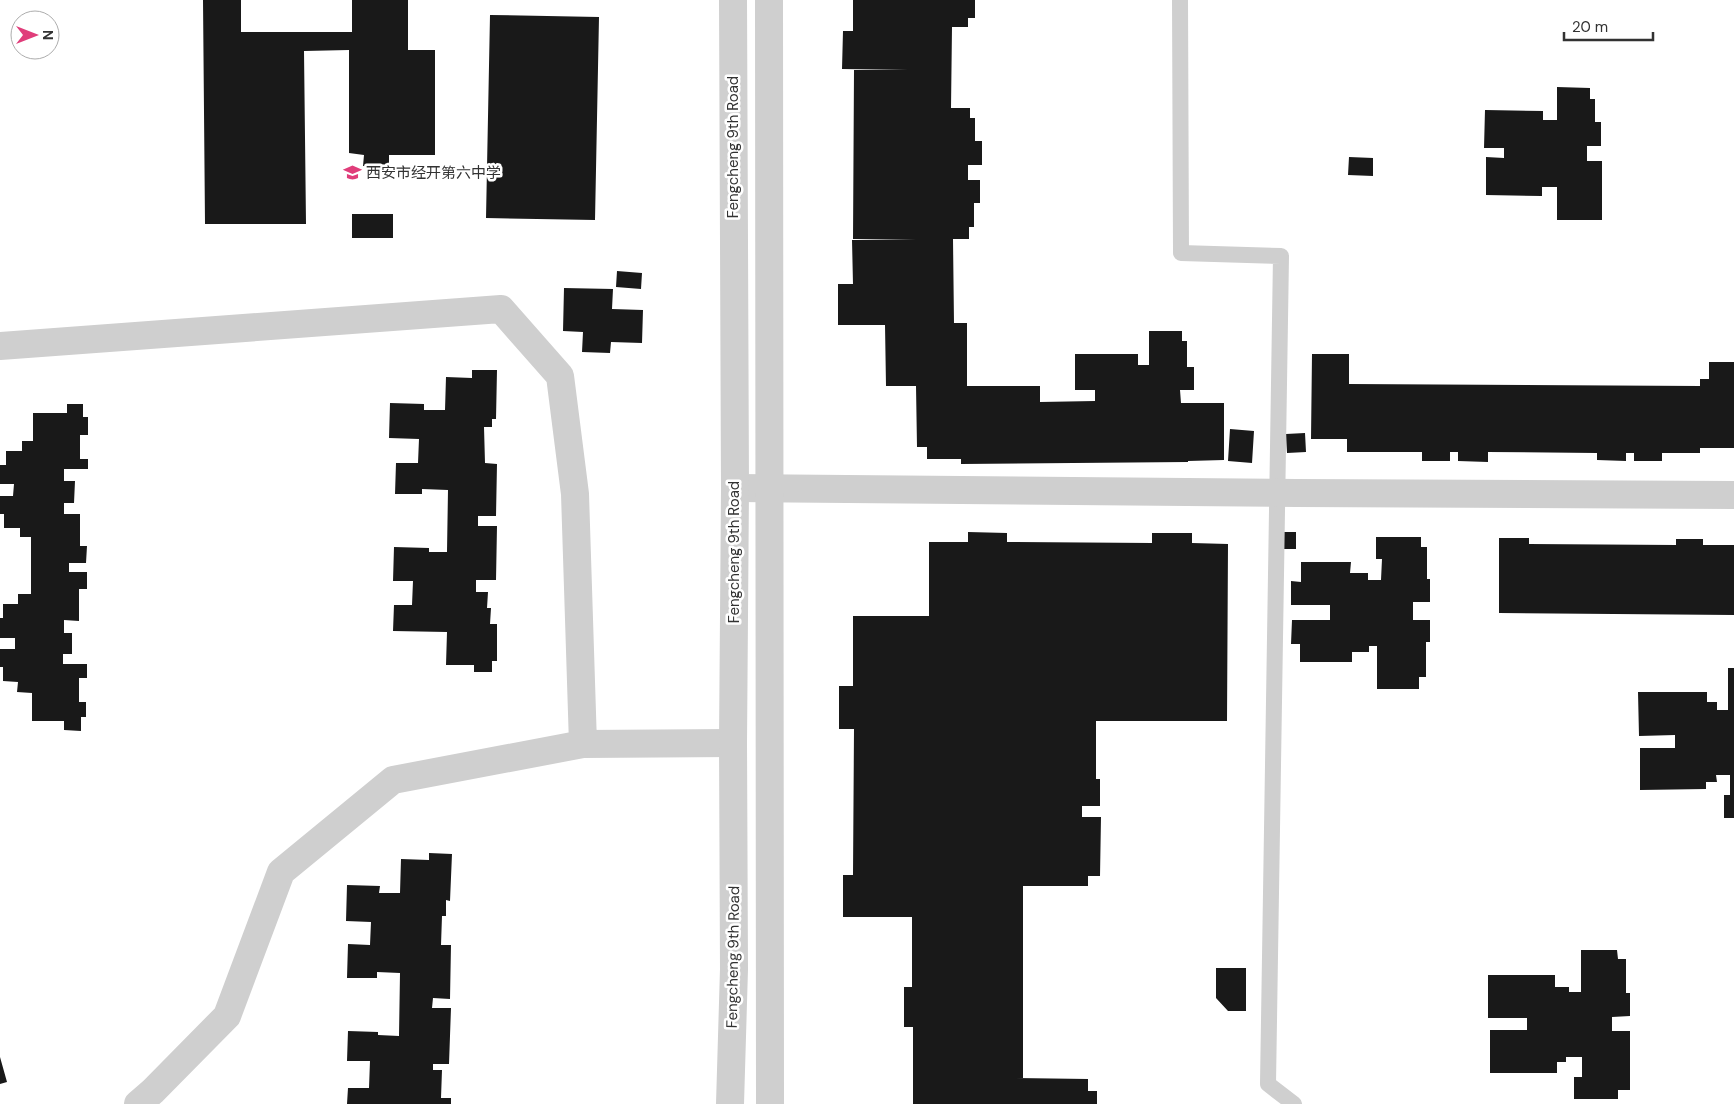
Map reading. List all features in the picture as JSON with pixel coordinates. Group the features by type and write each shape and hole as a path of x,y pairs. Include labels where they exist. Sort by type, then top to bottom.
{"street":[{"name":"Fengcheng 9th Road","path":"730,1104 734,969 733,0"},
{"path":"769,0 770,1104"},
{"path":"0,346 501,309 560,376 575,494 583,744"},
{"path":"735,488 1734,495"},
{"path":"138,1104 227,1016 281,872 393,780 583,744 733,743"}],"lane":[{"path":"1180,0 1181,253 1281,256 1268,1084 1294,1104"}],"building":[{"path":"203,0 241,0 241,32 352,32 352,0 408,0 408,50 435,50 435,155 389,155 389,167 363,166 364,155 349,153 349,50 304,51 306,224 205,224"},
{"path":"853,0 975,0 975,18 968,18 968,27 952,27 951,108 970,108 970,118 975,118 975,141 982,141 982,165 968,165 968,180 980,180 980,203 974,203 974,227 969,227 969,239 953,239 954,323 967,323 967,386 1040,386 1040,402 1095,401 1095,390 1075,390 1075,354 1138,354 1138,365 1149,365 1149,331 1182,331 1182,341 1187,341 1187,367 1194,367 1194,390 1180,390 1181,403 1224,403 1224,460 961,464 961,459 927,459 927,447 917,447 916,386 886,386 885,325 838,325 838,284 853,284 852,240 916,240 853,239 854,70 908,70 842,69 843,31 853,31"},
{"path":"490,15 599,17 595,220 486,218"},
{"path":"1557,87 1590,88 1590,99 1595,99 1595,122 1601,122 1601,146 1587,146 1587,161 1602,161 1602,220 1557,220 1557,187 1542,187 1542,196 1486,195 1486,157 1504,158 1504,148 1484,148 1485,110 1543,111 1543,120 1557,120"},
{"path":"1349,157 1373,158 1373,176 1348,175"},
{"path":"352,214 393,214 393,238 352,238"},
{"path":"617,271 642,273 641,289 616,287"},
{"path":"564,288 613,289 612,309 643,310 642,343 611,342 610,353 582,352 583,332 563,331"},
{"path":"1312,354 1349,354 1349,384 1700,386 1700,379 1709,379 1709,362 1734,362 1734,448 1700,448 1700,453 1662,453 1662,461 1634,461 1634,453 1626,453 1626,461 1597,460 1597,453 1488,452 1488,462 1458,461 1458,452 1450,452 1450,461 1422,461 1422,452 1347,452 1347,439 1311,439"},
{"path":"472,370 497,370 496,419 492,419 492,427 484,427 485,463 497,464 496,516 478,516 478,526 497,526 496,580 476,580 476,592 488,592 487,608 491,608 490,624 497,624 497,661 492,661 492,672 474,672 474,665 446,665 447,632 393,631 394,605 412,605 413,581 393,581 394,547 429,548 429,552 447,552 448,490 422,489 422,494 395,494 396,463 418,463 419,439 389,438 390,403 424,404 424,410 445,410 446,377 472,378"},
{"path":"67,404 83,404 83,417 88,417 88,435 80,435 80,459 88,459 88,469 64,469 64,481 75,481 74,503 64,503 64,514 80,514 80,546 87,546 86,563 69,563 69,572 87,572 87,589 79,589 79,621 64,620 64,633 72,633 72,654 63,654 63,664 87,664 87,678 79,678 79,702 86,702 86,717 81,717 81,731 64,730 64,721 32,721 32,693 17,692 18,682 3,681 3,667 0,667 0,649 15,649 15,638 0,638 0,618 3,618 3,604 18,604 18,594 31,594 31,537 20,537 20,528 4,528 4,514 0,514 0,496 13,496 14,484 0,484 0,465 6,465 6,451 22,451 22,441 33,441 33,413 67,413"},
{"path":"1230,429 1254,431 1252,463 1228,461"},
{"path":"1305,433 1306,452 1287,453 1286,434"},
{"path":"968,532 1007,533 1007,542 1152,543 1152,533 1192,533 1192,543 1228,544 1227,721 1096,721 1096,779 1100,779 1100,806 1082,806 1082,817 1101,817 1100,876 1088,876 1088,886 1023,886 1023,1078 1012,1078 1088,1079 1088,1091 1097,1091 1097,1104 913,1104 913,1027 904,1027 904,987 912,987 912,917 843,917 843,875 853,875 854,729 839,729 839,686 853,686 853,616 929,616 929,542 968,542"},
{"path":"1276,532 1296,532 1296,549 1276,549"},
{"path":"1376,537 1421,537 1421,547 1427,547 1427,579 1430,579 1430,602 1413,602 1413,620 1430,620 1430,642 1426,642 1426,677 1419,677 1419,689 1377,689 1377,646 1369,646 1369,652 1352,652 1352,662 1300,662 1300,644 1291,644 1292,620 1330,620 1330,605 1291,605 1291,581 1301,582 1301,562 1351,562 1350,573 1368,573 1368,580 1381,580 1382,559 1376,559"},
{"path":"1499,538 1529,538 1529,544 1676,545 1676,539 1703,539 1703,545 1734,545 1734,615 1499,613"},
{"path":"1728,668 1734,668 1734,818 1724,818 1724,795 1730,795 1730,775 1716,775 1717,782 1706,782 1706,789 1640,790 1640,748 1675,748 1675,735 1639,736 1638,692 1707,692 1707,702 1717,702 1717,710 1728,710"},
{"path":"429,853 452,854 450,901 446,900 446,916 442,916 441,945 451,945 450,999 433,998 432,1008 451,1008 449,1064 433,1064 433,1070 442,1070 441,1098 451,1098 451,1104 347,1104 348,1088 369,1088 370,1061 347,1061 348,1031 378,1032 378,1035 399,1036 400,973 377,972 377,978 347,978 348,944 370,945 371,922 346,921 347,885 380,886 379,893 400,893 401,859 429,860"},
{"path":"1581,950 1617,950 1618,959 1626,959 1626,993 1630,993 1630,1016 1612,1017 1612,1031 1630,1031 1630,1090 1618,1090 1618,1099 1574,1099 1574,1077 1582,1077 1582,1057 1566,1057 1566,1062 1557,1062 1557,1073 1490,1073 1490,1030 1527,1030 1527,1018 1488,1018 1488,975 1555,975 1555,987 1569,987 1569,992 1581,992"},
{"path":"1216,968 1246,968 1246,1011 1228,1011 1216,998"},
{"path":"0,1057 7,1082 0,1084"}],"place":[{"name":"西安市经开第六中学","path":"352,173"}]}
